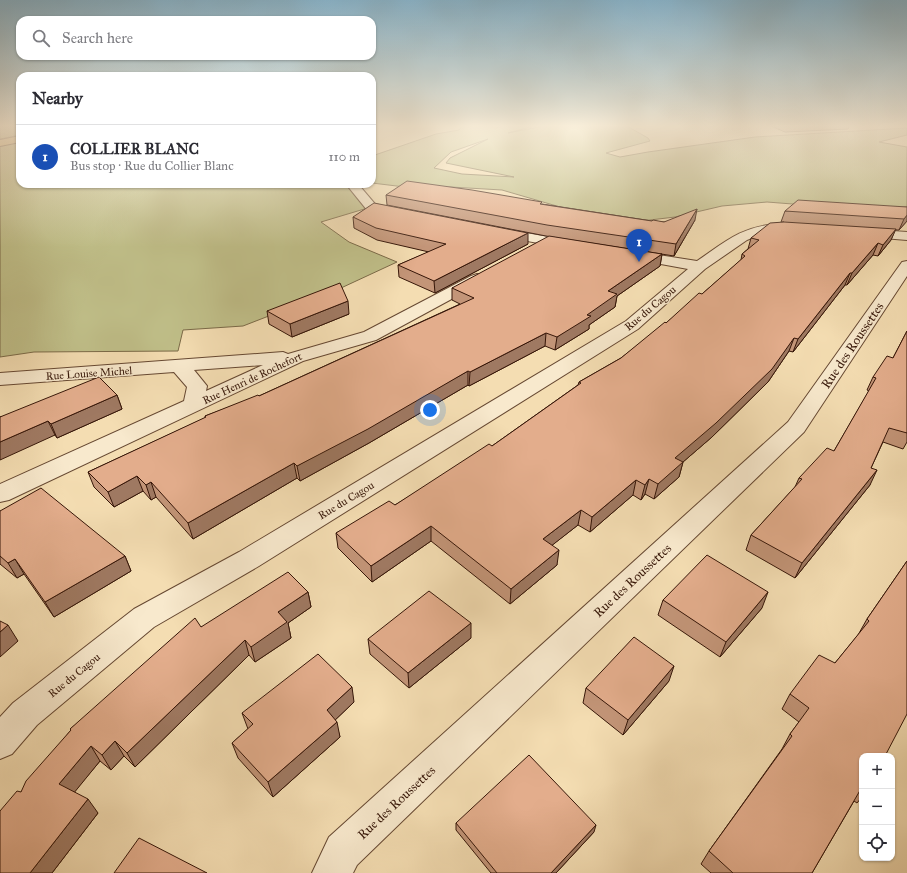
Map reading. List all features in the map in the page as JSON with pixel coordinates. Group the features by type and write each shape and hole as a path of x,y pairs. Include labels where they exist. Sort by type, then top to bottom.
{"street":[{"path":"355,188 371,207 412,216"},
{"name":"Rue du Cagou","path":"0,742 26,714 144,618 249,559 632,325 700,266 743,235 760,229 781,227 805,229"},
{"path":"487,230 585,247"},
{"path":"852,232 907,236"},
{"path":"526,252 546,241"},
{"path":"623,254 700,266"},
{"name":"Rue des Roussettes","path":"332,873 342,852 796,427 907,265"},
{"name":"Rue Henri de Rochefort","path":"0,494 296,357 370,336 492,270"},
{"name":"Rue Louise Michel","path":"0,379 296,357"},
{"path":"179,366 198,386 194,405"}],"shaded area":[{"path":"0,166 16,166 16,188 355,188 371,207 321,222 349,242 397,262 341,288 243,326 183,330 178,351 34,352 0,357"},
{"path":"376,166 436,166 434,168 462,174 514,177 459,166 907,166 907,213 767,202 722,206 675,217 625,223 584,214 502,190 451,187 413,188 376,183"}],"building":[{"path":"407,181 472,190 542,202 540,204 652,221 664,222 697,209 676,244 547,225 386,195"},
{"path":"798,200 907,207 907,215 904,219 785,211"},
{"path":"374,203 528,233 434,281 398,265 446,244 376,228 353,217"},
{"path":"784,222 896,229 883,245 878,243 852,273 850,273 798,339 794,338 772,369 716,423 675,458 683,462 658,484 649,479 645,485 636,480 592,517 581,510 543,539 559,550 511,589 431,526 371,566 336,533 389,501 395,505 489,444 492,446 581,383 579,382 621,358 665,322 666,323 699,293 702,294 745,256 742,254 759,240 751,238 770,223"},
{"path":"549,236 662,254 608,291 617,294 587,315 591,316 557,337 546,333 470,372 468,371 368,429 297,466 294,463 188,523 151,482 146,485 137,476 108,492 88,472 206,417 205,416 258,395 259,396 474,298 452,288"},
{"path":"340,283 348,301 290,324 267,311"},
{"path":"907,331 907,433 889,428 871,468 877,470 802,563 751,535 802,479 799,478 827,448 834,451 876,378 873,377 887,356 893,358"},
{"path":"99,377 117,395 51,424 48,421 0,442 0,417"},
{"path":"41,488 125,556 45,602 15,559 8,563 0,556 0,511"},
{"path":"707,555 768,592 726,642 663,600"},
{"path":"907,561 907,714 887,753 859,753 859,792 812,873 733,873 709,851 792,736 790,734 809,708 790,694 819,655 835,663 869,621 867,619"},
{"path":"288,572 308,592 278,612 287,622 251,647 245,640 127,753 115,741 102,755 91,746 59,784 88,799 30,873 0,873 0,811 17,791 21,792 26,781 71,730 70,729 195,618 201,627"},
{"path":"429,591 471,623 408,673 368,639"},
{"path":"0,621 8,625 0,632"},
{"path":"634,637 674,666 628,720 586,688"},
{"path":"318,654 352,687 327,710 337,722 268,782 232,743 253,724 242,713"},
{"path":"529,755 596,825 551,873 497,873 456,823"},
{"path":"139,838 207,873 114,873"}],"place":[{"name":"COLLIER BLANC","path":"639,262"}]}
